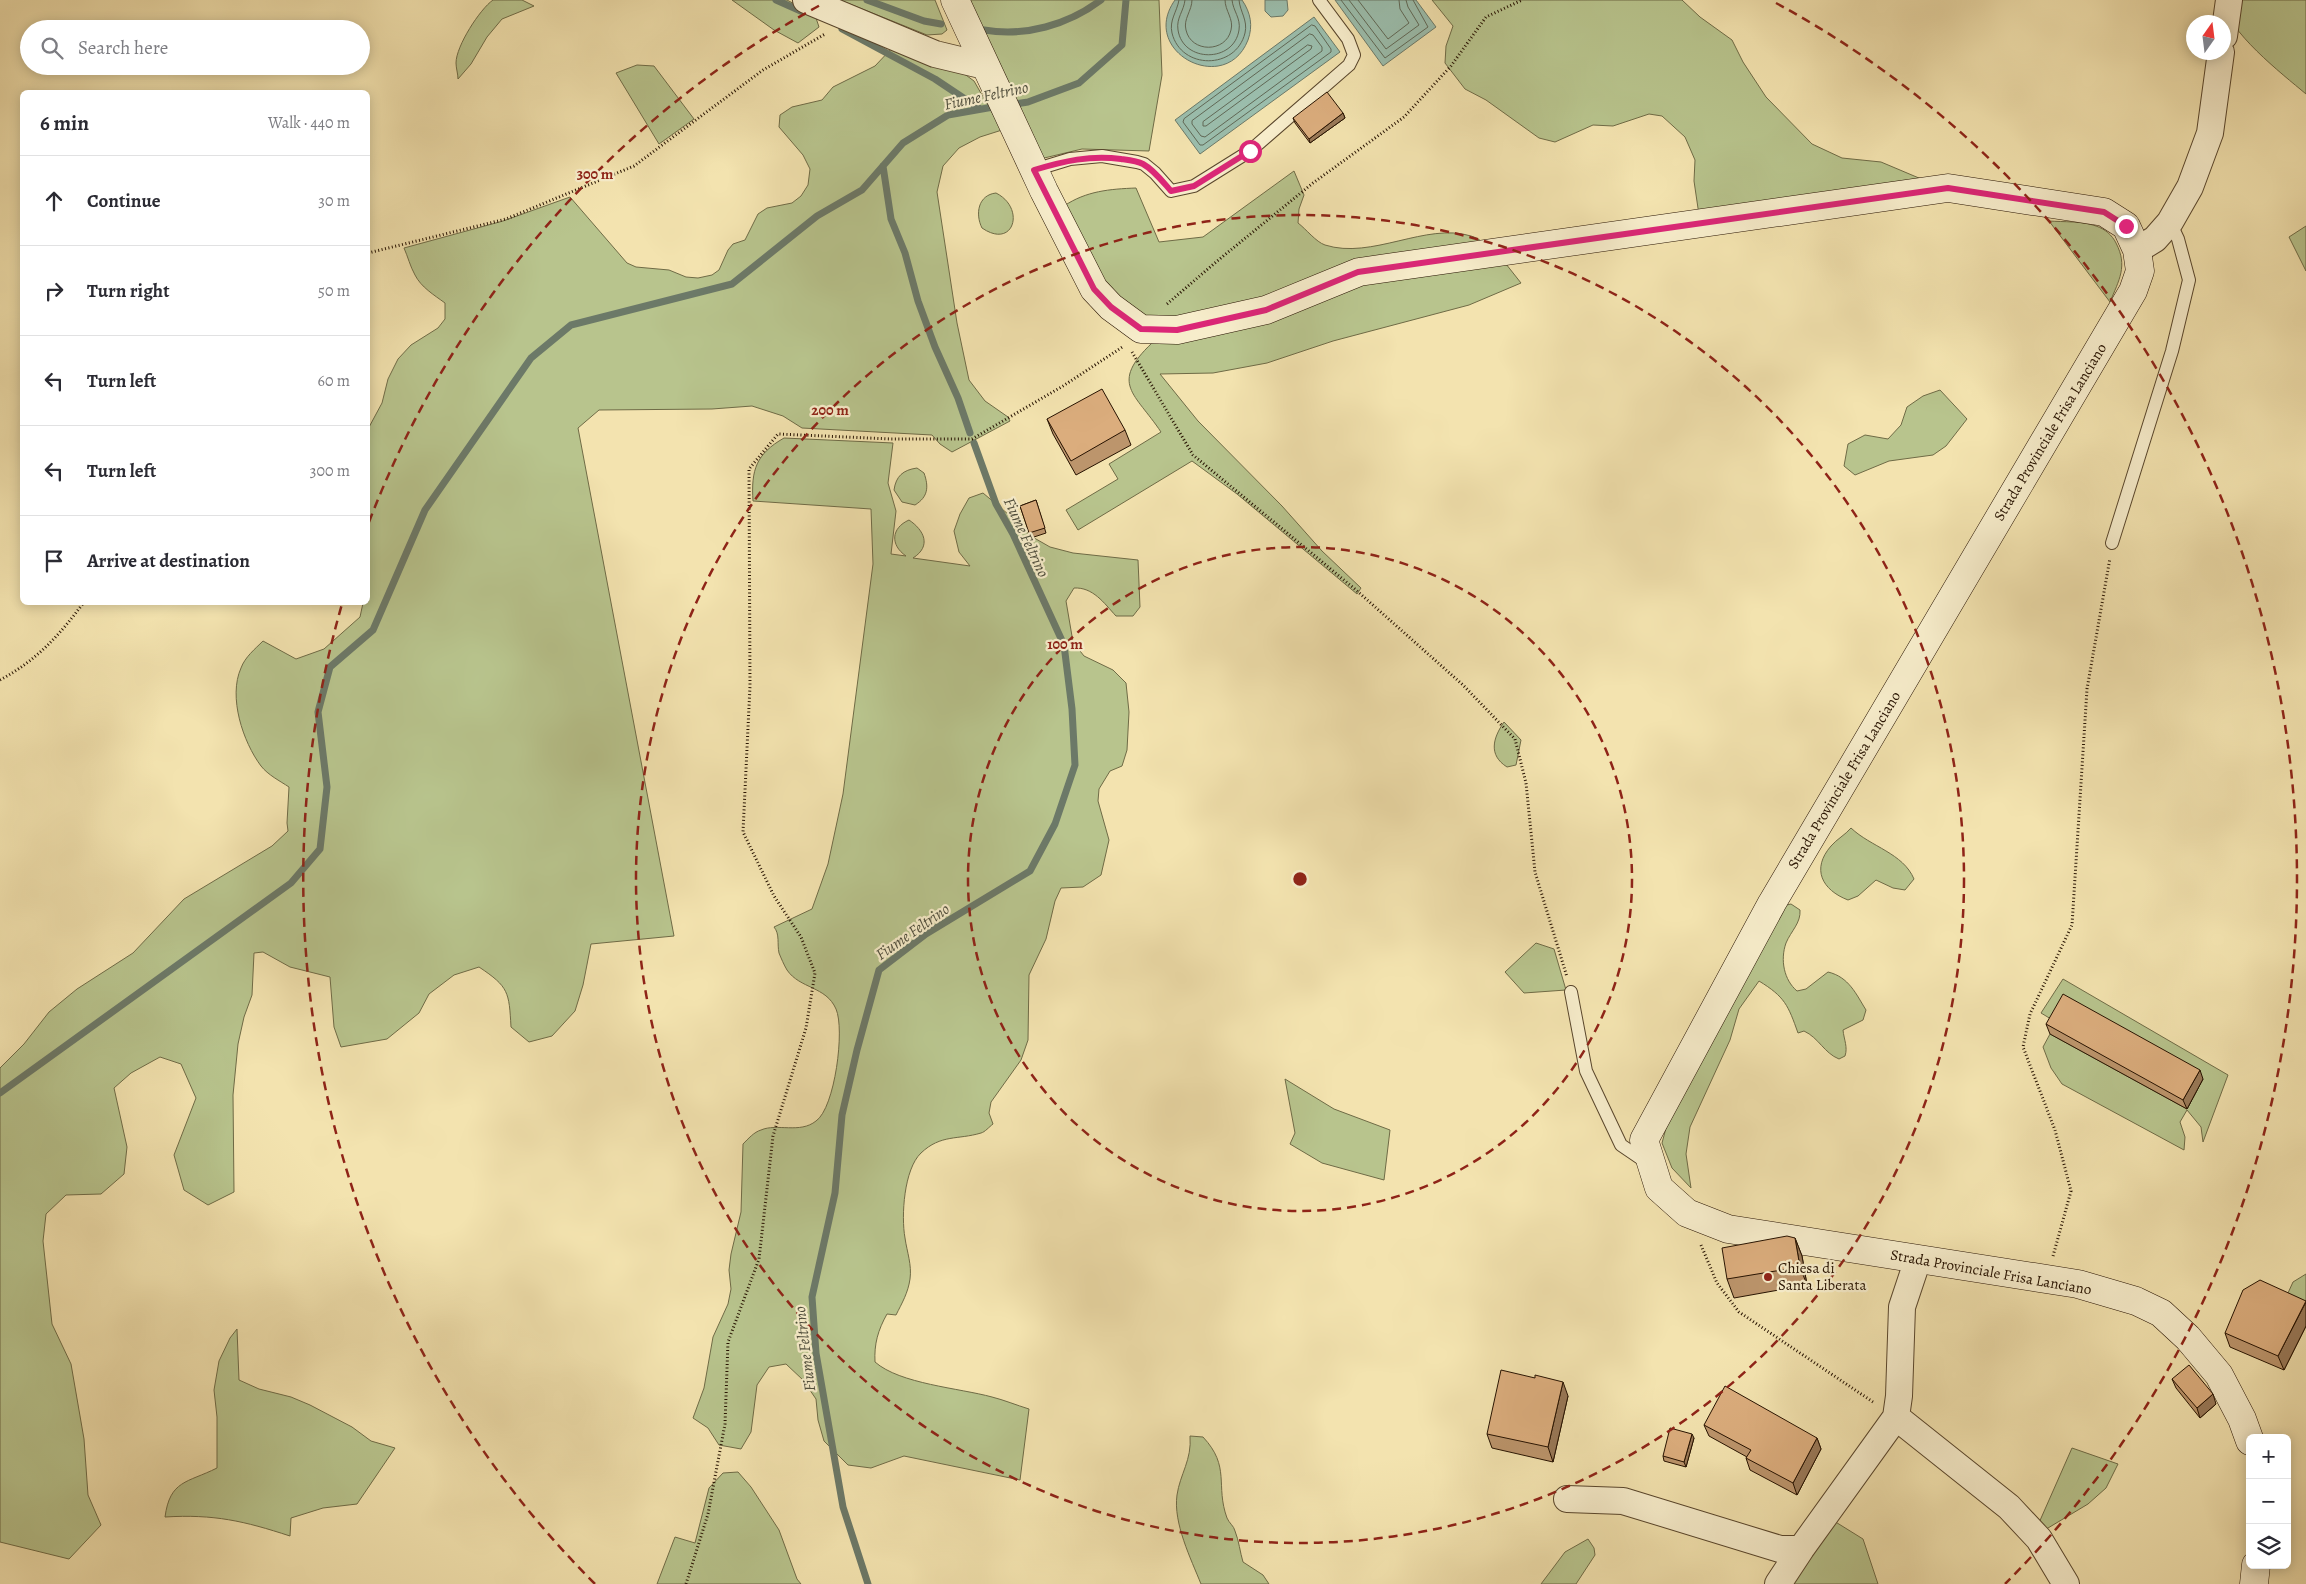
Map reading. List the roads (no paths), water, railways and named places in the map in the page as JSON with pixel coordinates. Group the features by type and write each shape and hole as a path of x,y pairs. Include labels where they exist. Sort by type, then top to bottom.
{"street":[{"path":"806,0 935,54 985,66"},
{"path":"955,0 1034,170"},
{"path":"2227,15 2229,0"},
{"path":"2137,250 2155,239 2170,222 2190,187 2210,133 2220,60"},
{"name":"Strada Provinciale Frisa Lanciano","path":"1034,170 1094,289 1111,307 1141,329 1177,330 1266,310 1358,272 1948,188 2104,212 2126,226 2137,250 2140,272 2133,291 1772,903 1644,1140 1659,1188 1688,1212 1728,1229 2078,1284 2136,1301 2161,1314 2188,1338 2219,1375 2242,1419 2247,1434"},
{"path":"1778,1584 1896,1417 1902,1307 1918,1259"},
{"path":"1896,1417 2009,1506 2039,1540 2066,1584"},
{"path":"1568,1499 1623,1501 1780,1550 1801,1549"},
{"path":"2254,1584 2256,1569"}],"lane":[{"path":"1034,170 1070,159 1102,156 1144,164 1171,191 1194,186 1250,151 1349,65 1354,55 1348,40 1319,0"},
{"path":"2112,543 2172,351 2189,280 2178,239 2170,222"},
{"path":"1572,992 1586,1071 1621,1145 1652,1166"}],"water":[{"path":"1175,0 1242,0 1249,15 1251,25 1248,40 1237,57 1222,65 1205,66 1189,61 1176,51 1168,36 1167,19"},
{"path":"1265,0 1287,0 1288,10 1283,16 1271,17 1265,11"},
{"path":"1335,0 1416,0 1436,27 1383,66"},
{"path":"1314,17 1340,52 1200,154 1175,120"}],"waterway":[{"path":"776,0 803,12"},
{"path":"867,0 924,21 941,24"},
{"path":"984,30 1015,32 1046,27 1075,16 1101,0"},
{"name":"Fiume Feltrino","path":"1009,105 1028,102 1079,83 1122,45 1126,0"},
{"path":"842,29 935,79 980,109"},
{"path":"0,1093 291,883 320,849 327,787 318,712 330,667 373,630 425,510 531,358 571,325 732,284 817,216 862,190 903,143 948,115 999,106"},
{"name":"Fiume Feltrino","path":"883,166 891,219 905,253 918,301 935,347 958,398 970,433"},
{"name":"Fiume Feltrino","path":"868,1584 843,1507 816,1353 812,1297 835,1193 842,1115 857,1050 879,970 926,934 1030,871 1055,824 1075,765 1072,709 1064,645 1013,534 996,504 974,443"}],"place":[{"name":"Chiesa di Santa Liberata","path":"1768,1277"}]}
